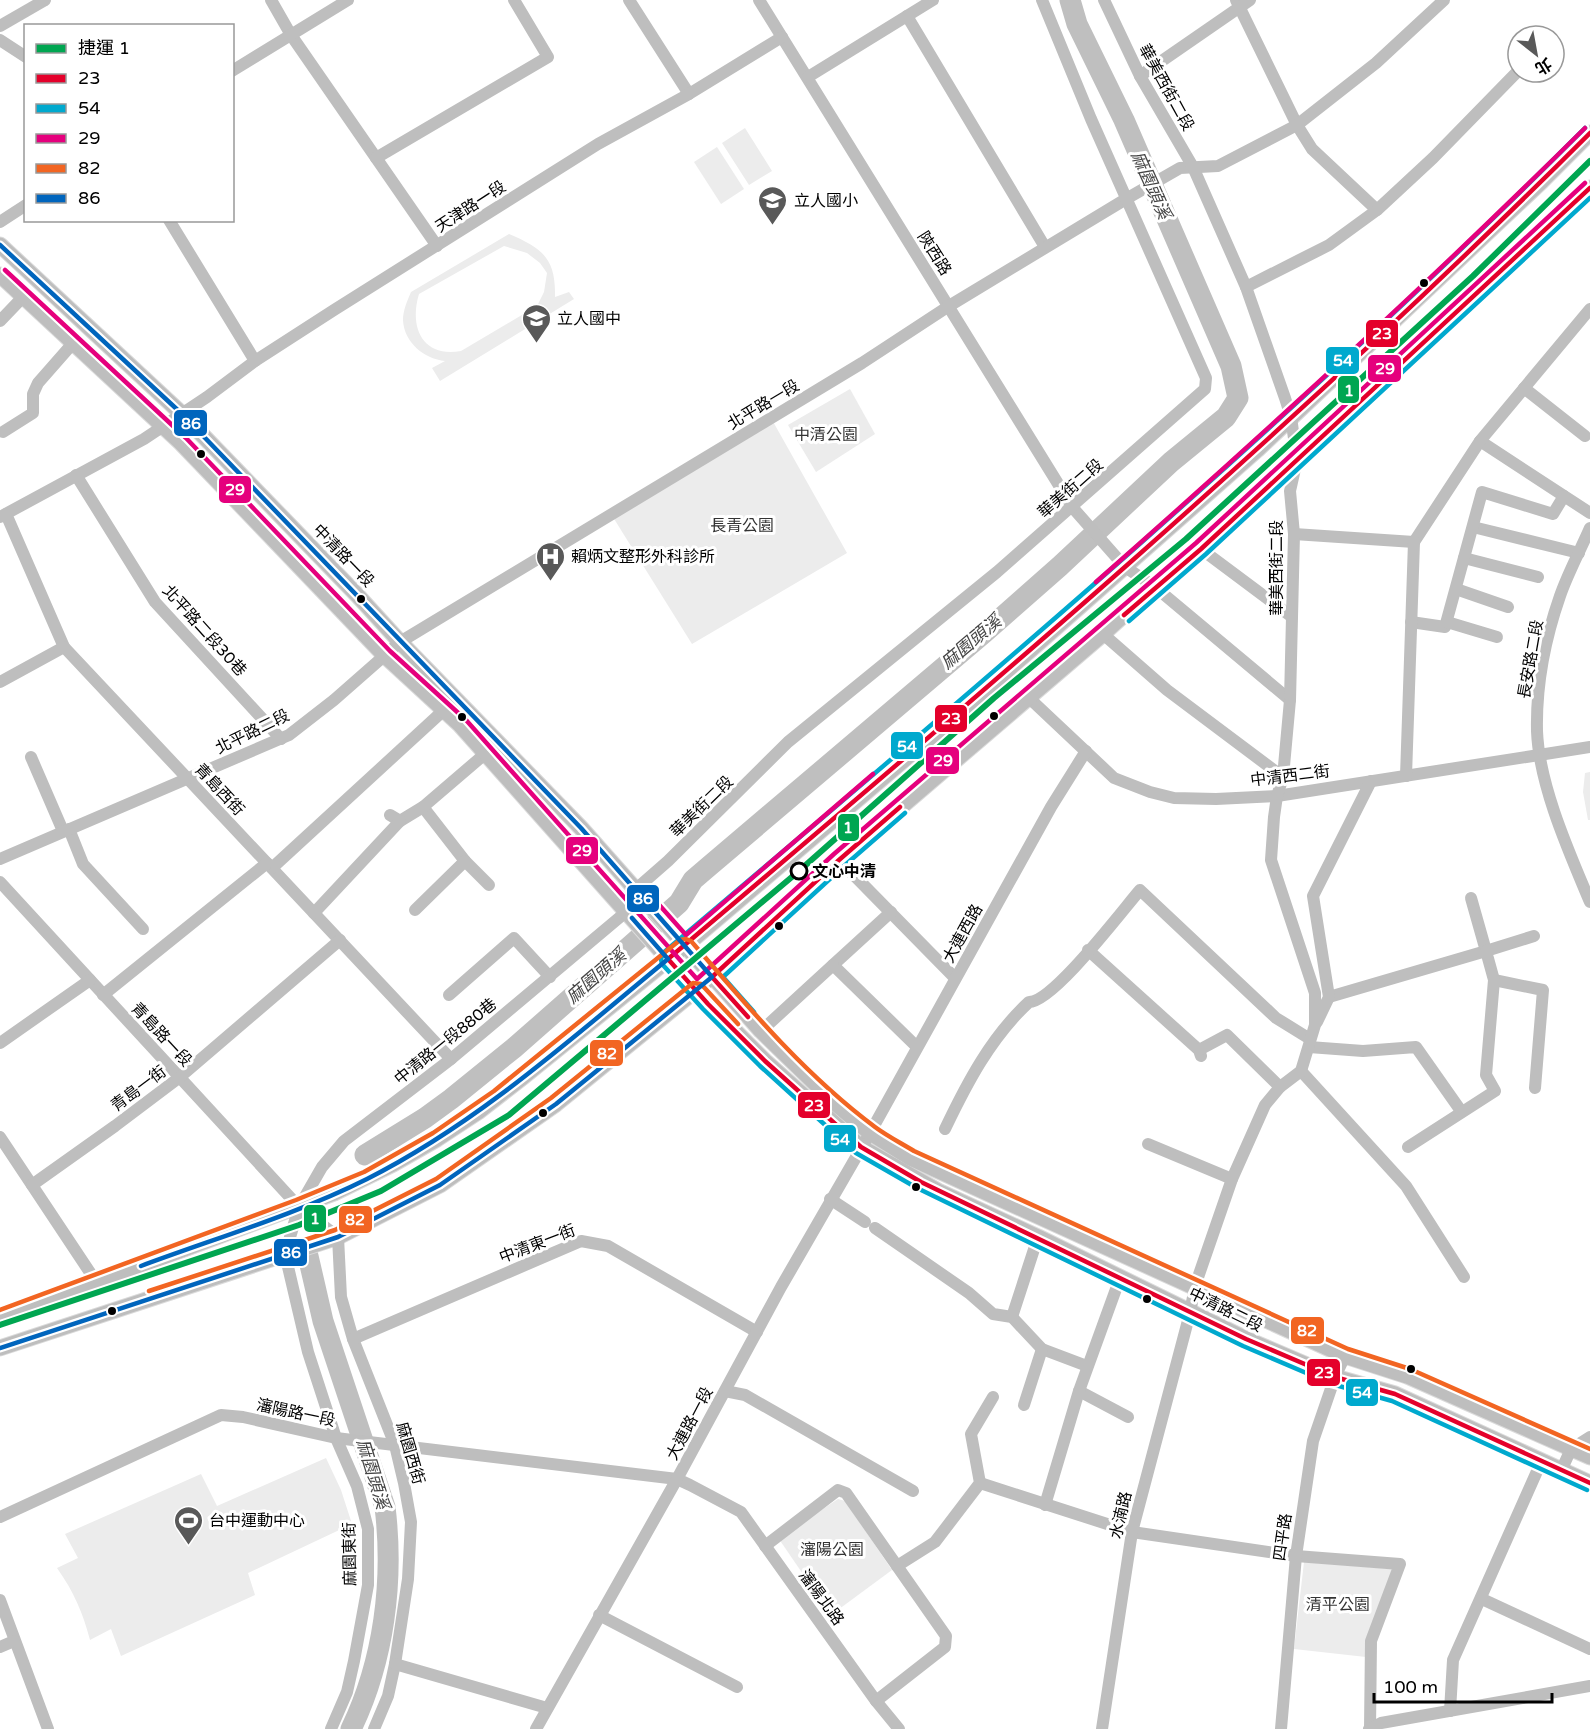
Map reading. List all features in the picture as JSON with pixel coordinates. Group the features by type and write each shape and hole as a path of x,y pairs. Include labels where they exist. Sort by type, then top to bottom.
{"main road":[{"path":"0,1318 299,1208 376,1174 478,1112 685,946 810,837 958,714 1125,567 1257,450 1590,133"},
{"path":"0,1348 338,1237 440,1185 556,1104 712,977 839,860 1155,586 1201,549 1590,188"},
{"name":"中清路一段","path":"0,245 182,414 582,828 668,928"},
{"path":"0,275 163,426 385,656 444,710 486,753 629,915"},
{"name":"中清路二段","path":"629,915 696,990 765,1061 861,1147 938,1191 1038,1237 1190,1313 1335,1377 1395,1394 1590,1483"},
{"name":"中清路二段","path":"668,928 761,1031 836,1104 870,1133 910,1158 1345,1356 1407,1376 1590,1457"}],"street":[{"path":"0,26 45,0"},
{"path":"271,0 291,35 437,246"},
{"path":"234,70 348,0"},
{"path":"376,158 548,57 514,0"},
{"path":"629,0 689,94"},
{"name":"陝西路","path":"759,0 1072,508 1125,567"},
{"path":"808,77 933,0"},
{"name":"華美街二段","path":"636,889 668,861 788,742 953,609 1072,508 1205,389 1206,378 1063,54 1042,0"},
{"name":"華美西街二段","path":"1104,0 1246,287 1291,417 1297,460 1290,490 1294,534 1290,700 1271,860 1315,993 1315,1026"},
{"path":"1140,76 1238,4 1250,0"},
{"path":"1186,167 1218,166 1297,125 1376,63 1444,0"},
{"path":"1238,4 1297,125 1312,149 1377,210"},
{"path":"907,16 1045,247"},
{"name":"天津路一段","path":"3,515 144,439 255,362 598,144 689,94 782,37"},
{"path":"0,40 24,56"},
{"path":"1246,287 1329,245 1377,210 1434,158 1506,83"},
{"name":"北平路一段","path":"400,642 862,363 1045,247 1140,191 1186,167"},
{"path":"0,222 24,206"},
{"path":"169,222 255,362"},
{"path":"0,321 23,297"},
{"path":"1406,776 1414,542 1480,441 1590,309"},
{"path":"3,432 33,413 33,394 38,383 74,342"},
{"path":"1524,388 1585,436"},
{"path":"1480,441 1590,513"},
{"name":"北平路二段30巷","path":"76,475 155,602 281,739"},
{"path":"1411,622 1445,627 1482,492 1553,514 1564,496"},
{"name":"青島西街","path":"3,515 64,647 451,1059"},
{"path":"1473,527 1579,553"},
{"name":"長安路二段","path":"1590,528 1561,593 1546,640 1539,682 1537,732 1548,790 1575,868 1590,902"},
{"path":"1294,534 1414,542"},
{"path":"1201,549 1292,617"},
{"path":"1464,558 1538,577"},
{"path":"1125,567 1155,586 1290,700"},
{"path":"1456,589 1508,607"},
{"path":"1447,622 1497,637"},
{"path":"1102,634 1167,690 1282,777"},
{"name":"北平路二段","path":"0,859 281,739 334,700 400,642"},
{"path":"0,682 64,647"},
{"name":"中清西二街","path":"1028,697 1113,778 1174,798 1216,799 1277,796 1590,747"},
{"path":"103,995 270,865 444,710"},
{"name":"大連西路","path":"870,1133 1051,807 1086,751"},
{"path":"314,913 395,818 423,807 486,753"},
{"path":"31,757 83,864 143,929"},
{"path":"1371,781 1313,896 1329,997 1534,936"},
{"path":"423,807 465,861 489,885"},
{"path":"839,860 955,978"},
{"path":"415,910 465,861"},
{"name":"青島路一段","path":"0,882 299,1208"},
{"path":"945,1129 990,1046 1017,1013 1029,1002 1036,1002 1067,975 1140,890 1276,1018 1310,1043 1363,1051 1416,1047 1461,1112"},
{"path":"1408,1147 1495,1090 1486,1075 1494,980 1471,898"},
{"path":"761,1031 891,912"},
{"name":"中清路一段880巷","path":"299,1208 322,1167 344,1141 451,1059 550,976 629,915"},
{"path":"449,995 514,938 550,976"},
{"name":"青島一街","path":"32,1185 180,1077 340,940"},
{"path":"1088,950 1200,1053 1227,1035 1281,1087"},
{"path":"833,965 917,1047"},
{"path":"0,1042 90,980"},
{"path":"1494,980 1543,990 1535,1088"},
{"name":"華美西街二段","path":"1301,1071 1315,1026 1329,997"},
{"path":"1190,1313 1195,1286 1232,1179 1265,1106 1281,1087 1301,1071 1406,1186 1464,1276"},
{"name":"大連路一段","path":"536,1729 870,1133"},
{"path":"0,1137 97,1283"},
{"path":"1148,1144 1232,1179"},
{"path":"831,1199 969,1293 993,1314 1012,1317 1042,1349 1087,1366"},
{"path":"285,1254 299,1208 338,1237"},
{"name":"麻園西街","path":"338,1237 341,1297 411,1522 408,1579 395,1664 388,1696 374,1729"},
{"path":"1012,1317 1038,1237"},
{"name":"中清東一街","path":"353,1340 581,1241 608,1246 758,1332"},
{"name":"麻園東街","path":"285,1254 308,1352 336,1438 357,1485 368,1529 368,1585 347,1692 331,1729"},
{"path":"1045,1505 1087,1366 1120,1278"},
{"name":"水湳路","path":"1102,1729 1132,1532 1190,1313"},
{"path":"1024,1405 1042,1349"},
{"name":"四平路","path":"1281,1729 1296,1556 1312,1442 1335,1377 1345,1356"},
{"path":"725,1390 745,1395 913,1491"},
{"path":"1079,1391 1128,1417"},
{"path":"980,1483 971,1434 993,1397"},
{"name":"瀋陽路一段","path":"0,1517 221,1415 243,1417 336,1438 677,1479"},
{"path":"1561,1471 1571,1449 1590,1437"},
{"path":"1450,1710 1453,1660 1542,1460"},
{"name":"瀋陽北路","path":"677,1479 741,1512 876,1701 899,1729"},
{"path":"980,1483 1132,1532 1296,1556 1400,1564 1371,1641 1374,1727 1450,1710 1588,1687"},
{"path":"897,1566 935,1542 954,1514 980,1483"},
{"path":"765,1546 837,1490 846,1493 946,1636 945,1647 876,1701"},
{"path":"1482,1599 1590,1648"},
{"path":"0,1600 48,1729"},
{"path":"599,1615 737,1687"},
{"path":"0,1647 14,1641"},
{"path":"395,1664 547,1708"}],"green space":[{"path":"745,128 772,171 749,185 722,143"},
{"path":"717,147 744,189 721,204 694,162"},
{"path":"509,234 530,244 545,256 553,273 555,297 569,292 574,299 440,381 432,368 445,361 423,353 411,343 404,328 404,313 411,292","holes":["504,246 527,253 540,263 547,273 544,292 537,306 461,351 448,352 428,345 422,338 416,318 419,294"]},
{"name":"中清公園","path":"850,389 875,434 816,472 788,425"},
{"name":"長青公園","path":"771,418 847,553 692,644 611,514"},
{"path":"1590,772 1590,820 1588,820 1583,792 1585,773"},
{"name":"台中運動中心","path":"326,1458 341,1490 352,1524 248,1573 255,1595 121,1656 111,1629 90,1640 77,1603 57,1568 78,1558 65,1534 201,1474 217,1506"},
{"name":"瀋陽公園","path":"838,1499 845,1501 892,1570 831,1615 781,1542 782,1536"},
{"name":"清平公園","path":"1304,1562 1392,1569 1366,1657 1294,1649"}],"waterway":[{"name":"麻園頭溪","path":"365,1155 425,1118 514,1048 679,903 693,880 984,633 1060,566 1171,462 1226,417 1238,398 1231,366 1124,120 1077,24 1070,0"},
{"name":"麻園頭溪","path":"308,1256 323,1321 385,1507 388,1563 384,1620 372,1676 351,1729"}],"metro line":[{"name":"1","path":"0,1325 299,1225 381,1191 509,1115 799,871 994,698 1186,539 1473,276 1590,161"}],"transit line":[{"name":"54","path":"1585,128 1362,343 1248,447 1016,652 663,953 661,959 662,964 703,1009 760,1066 856,1153 917,1188 1243,1346 1332,1384 1392,1401 1587,1490"},
{"name":"29","path":"1096,582 1344,359 1585,128"},
{"name":"23","path":"1590,133 1367,348 1253,453 1021,658 668,959 708,1004 765,1061 861,1147 921,1182 1246,1339 1335,1377 1395,1394 1590,1483"},
{"name":"29","path":"5,270 186,438 390,651 466,720 697,979 834,854 1196,543 1585,183"},
{"name":"23","path":"1124,615 1201,549 1590,188"},
{"name":"54","path":"1129,621 1206,554 1590,198"},
{"name":"86","path":"0,245 182,414 581,828 712,977 556,1104 440,1185 338,1237 0,1348"},
{"name":"29","path":"654,899 686,935 873,774"},
{"name":"23","path":"748,1017 712,977 900,807"},
{"name":"54","path":"754,1012 723,977 905,813"},
{"name":"86","path":"141,1266 284,1215 340,1192 408,1157 486,1106 560,1049 668,959 632,918"},
{"name":"82","path":"0,1310 296,1200 364,1172 433,1133 494,1091 680,940 686,939 691,941 778,1039 825,1085 875,1127 914,1151 1348,1349 1410,1369 1590,1449"},
{"name":"82","path":"149,1291 335,1230 436,1179 551,1098 693,983 701,984 738,1024"}],"place":[{"name":"立人國小","path":"773,226"},
{"name":"立人國中","path":"536,344"},
{"name":"賴炳文整形外科診所","path":"550,582"},
{"name":"文心中清","path":"799,871"},
{"name":"台中運動中心","path":"188,1546"}]}
